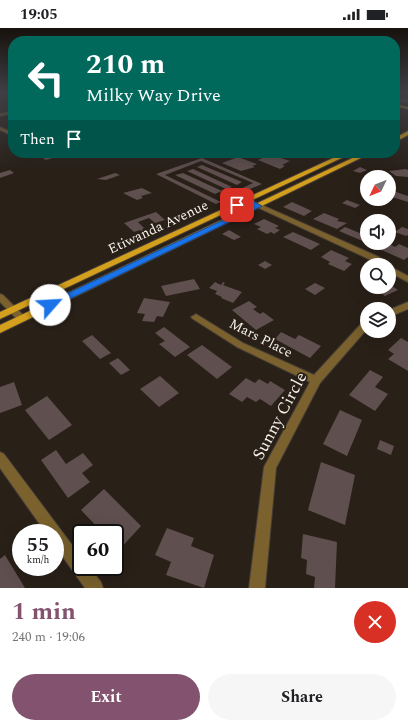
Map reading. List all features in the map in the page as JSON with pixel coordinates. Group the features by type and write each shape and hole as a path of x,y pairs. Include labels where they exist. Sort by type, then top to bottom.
{"main road":[{"name":"Etiwanda Avenue","path":"0,316 338,158"},
{"name":"Etiwanda Avenue","path":"0,329 358,158"}],"street":[{"path":"246,200 374,258"},
{"path":"396,272 408,280"},
{"path":"0,297 22,319"},
{"path":"396,311 408,305"},
{"name":"Mars Place","path":"196,317 240,345 316,380"},
{"name":"Sunny Circle","path":"257,588 270,467 316,380 360,330"},
{"path":"0,458 48,524"},
{"path":"64,545 95,588"}],"building":[{"path":"42,158 53,158 46,160"},
{"path":"202,158 262,184 232,197 228,195 253,183 201,161 165,175 221,202 216,204 156,174"},
{"path":"235,158 241,158 257,164 252,166 255,167 241,171 222,163"},
{"path":"262,158 281,158 290,161 282,165 285,166 280,169 258,160"},
{"path":"202,165 242,182 237,185 197,167"},
{"path":"360,167 367,170 360,170 360,173 353,171"},
{"path":"193,169 232,187 226,189 187,171"},
{"path":"10,170 14,173 0,178 0,173"},
{"path":"396,170 408,170 408,177 396,176"},
{"path":"115,173 120,175 106,180 97,179"},
{"path":"183,173 222,191 215,194 175,175"},
{"path":"142,188 152,193 141,196 143,198 137,200 123,193"},
{"path":"396,192 408,196 408,202 396,198"},
{"path":"347,200 360,205 355,208 342,203"},
{"path":"292,202 312,211 304,216 283,207"},
{"path":"156,212 165,220 155,223 149,218 138,222 144,228 142,229 145,232 143,233 140,230 134,232 124,223"},
{"path":"324,213 339,219 337,221 347,223 337,229 313,219"},
{"path":"264,219 279,226 275,228 280,230 274,234 271,232 267,234 257,229 261,227 254,224"},
{"path":"345,227 360,233 360,240 339,231"},
{"path":"402,227 408,229 408,235 406,236 396,231"},
{"path":"229,230 241,237 234,240 222,234"},
{"path":"293,232 320,244 311,250 283,237"},
{"path":"399,244 408,248 408,257 404,260 382,250 396,250 396,246"},
{"path":"331,250 349,258 345,261 352,264 344,271 328,264 330,262 321,257"},
{"path":"265,261 272,265 265,269 258,265"},
{"path":"194,279 200,289 166,296 161,286"},
{"path":"215,282 221,285 223,282 225,283 223,285 242,292 233,303 221,298 222,297 215,294 217,291 209,288"},
{"path":"315,283 325,288 315,295 305,289"},
{"path":"144,298 170,302 163,317 157,316 154,322 142,321 145,314 137,313"},
{"path":"249,301 257,307 253,309 260,314 263,312 274,320 256,330 232,310"},
{"path":"164,327 190,347 175,357 159,344 165,341 155,333"},
{"path":"281,332 295,339 299,335 321,346 310,358 275,339"},
{"path":"92,335 111,353 100,359 82,341"},
{"path":"401,338 408,342 408,371 388,359 394,354 388,350"},
{"path":"202,345 232,367 217,379 187,355"},
{"path":"118,358 130,370 121,375 109,363"},
{"path":"370,370 383,377 375,387 388,394 375,411 349,395"},
{"path":"160,376 179,393 159,407 140,389"},
{"path":"246,378 255,383 259,379 268,384 270,381 285,390 271,406 260,399 256,402 247,397 242,402 229,394"},
{"path":"14,382 22,405 0,413 0,387"},
{"path":"47,396 72,425 49,440 25,410"},
{"path":"340,410 362,420 347,456 323,444"},
{"path":"380,440 394,446 391,455 377,449"},
{"path":"56,450 66,464 83,453 93,465 82,473 90,482 68,498 41,460"},
{"path":"321,462 355,475 345,525 308,510"},
{"path":"104,489 141,526 124,545 124,524 94,524 81,510"},
{"path":"167,528 194,538 191,546 214,555 204,588 166,575 171,562 155,555"},
{"path":"303,534 337,542 335,588 314,588 315,577 306,574 307,560 301,558"},
{"path":"5,555 12,567 12,576 18,576 25,588 0,588 0,559"}],"route":[{"path":"50,305 258,206 246,200 237,205"}]}
